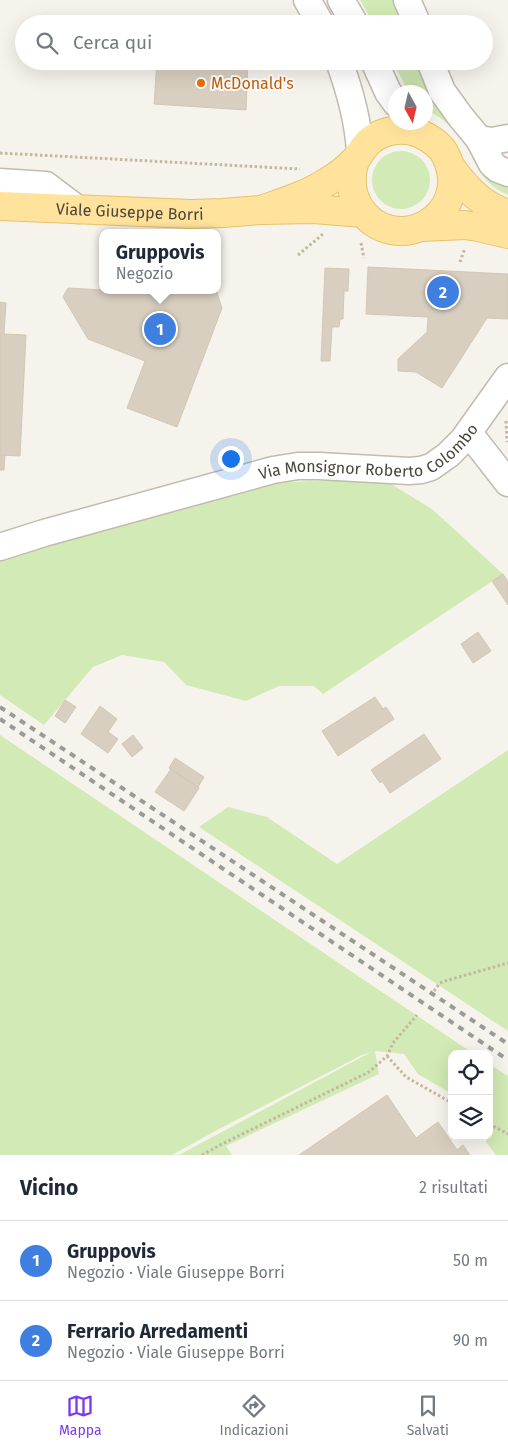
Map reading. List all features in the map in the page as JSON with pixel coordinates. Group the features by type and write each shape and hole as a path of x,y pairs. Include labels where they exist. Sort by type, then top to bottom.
{"main road":[{"name":"Viale Giuseppe Borri","path":"261,210 317,188 337,175 358,156 371,140 385,132 401,130 422,131 443,151 450,166 476,197 494,209 508,214"},
{"path":"358,156 352,169 351,185 362,225"},
{"name":"Viale Giuseppe Borri","path":"422,227 435,218 445,207 451,194 453,180 450,166"},
{"name":"Viale Giuseppe Borri","path":"0,206 196,214 322,209 362,225 376,224 390,230 406,231 422,227 465,225 508,234"}],"street":[{"path":"307,0 316,15"},
{"path":"341,0 350,15"},
{"path":"342,70 354,106 359,134 358,156"},
{"path":"378,70 388,92"},
{"path":"434,70 442,91 460,116 499,143 492,164 508,173"},
{"path":"0,182 46,185 79,210"},
{"name":"Via Monsignor Roberto Colombo","path":"0,547 44,533 273,470 298,466 319,466 413,471 430,467 456,448 508,376"},
{"path":"468,433 508,483"}],"path":[{"path":"0,153 303,170"},
{"path":"362,225 364,258"},
{"path":"298,254 323,234"},
{"path":"506,417 508,448"},
{"path":"434,992 440,983 445,981 508,963"},
{"path":"202,1155 369,1072 387,1056 393,1043 417,1015"},
{"path":"387,1056 406,1077 448,1101"},
{"path":"493,1126 508,1134"}],"green space":[{"path":"360,0 399,0 405,15 369,15"},
{"path":"397,70 427,70 508,182 508,195 497,189 483,177 459,136 433,113 433,85 405,85"},
{"path":"401,151 412,153 425,164 430,180 428,191 417,204 401,209 390,207 377,196 372,180 374,169 385,156"},
{"path":"331,480 391,484 432,509 503,574 323,694 314,686 279,686 246,701 186,685 164,662 122,655 93,667 44,725 0,695 0,559 19,551 273,483"},
{"path":"0,735 468,1050 448,1050 448,1092 418,1074 404,1054 375,1051 379,1074 226,1146 232,1155 179,1155 371,1052 172,1155 0,1155"},
{"path":"508,750 508,1031 199,827 228,807 267,817 337,864"},
{"path":"493,1067 508,1076 508,1155 496,1155 486,1140 493,1140"}],"building":[{"name":"McDonald's","path":"156,70 248,70 246,110 154,104"},
{"path":"368,267 508,274 508,319 487,318 442,388 416,372 398,371 398,359 427,332 428,317 366,314"},
{"path":"325,268 349,269 348,291 344,291 343,319 340,319 339,327 332,327 330,361 321,361"},
{"path":"68,288 99,290 99,294 217,294 222,308 177,427 127,408 145,361 88,339 63,297"},
{"path":"0,302 6,303 4,334 26,335 20,456 0,455"},
{"path":"0,455 5,455 4,470 0,470"},
{"path":"503,574 508,582 508,605 492,581"},
{"path":"478,632 491,651 473,663 461,644"},
{"path":"375,697 383,709 386,707 394,719 338,756 322,731"},
{"path":"65,700 76,707 65,723 55,716"},
{"path":"100,706 117,719 108,732 118,739 108,753 81,734"},
{"path":"424,734 441,759 390,793 371,770"},
{"path":"133,735 143,748 132,757 122,744"},
{"path":"175,758 204,777 198,787 169,768"},
{"path":"171,769 199,788 184,811 155,792"},
{"path":"387,1095 416,1138 438,1122 448,1137 448,1140 450,1140 457,1150 463,1145 470,1155 299,1155"}],"railway":[{"path":"0,707 508,1044"},
{"path":"0,719 508,1060"}],"place":[{"name":"McDonald's","path":"201,83"},
{"name":"Ferrario Arredamenti","path":"443,292"},
{"name":"Gruppovis","path":"160,329"}]}
